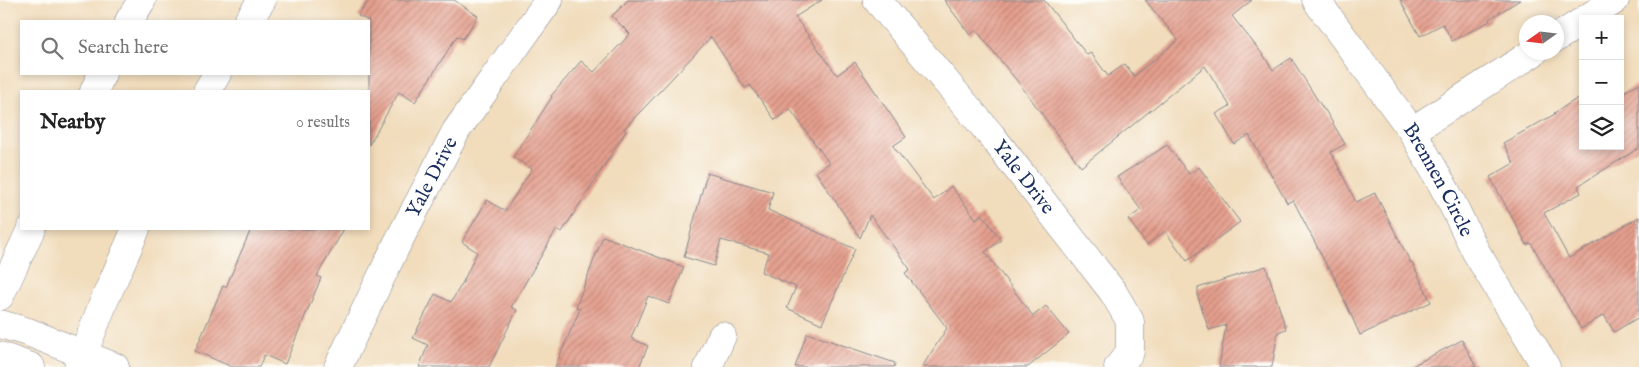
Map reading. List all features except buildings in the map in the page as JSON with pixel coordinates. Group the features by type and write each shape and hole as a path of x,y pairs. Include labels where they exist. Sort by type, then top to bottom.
{"street":[{"path":"130,20 142,0"},
{"path":"249,20 262,0"},
{"name":"Yale Drive","path":"338,367 397,244 456,131 549,0"},
{"name":"Yale Drive","path":"877,0 991,135 1113,292 1130,321 1130,352 1118,367"},
{"name":"Brennen Circle","path":"1316,0 1412,131 1447,193 1476,252 1546,367"},
{"path":"1592,15 1615,0"},
{"path":"1564,33 1579,24"},
{"path":"1412,131 1522,60"},
{"path":"94,90 102,75"},
{"path":"208,90 216,75"},
{"path":"0,296 31,230"},
{"path":"80,361 136,230"},
{"path":"0,324 28,332 80,361 115,367"},
{"path":"708,367 722,336"}]}
